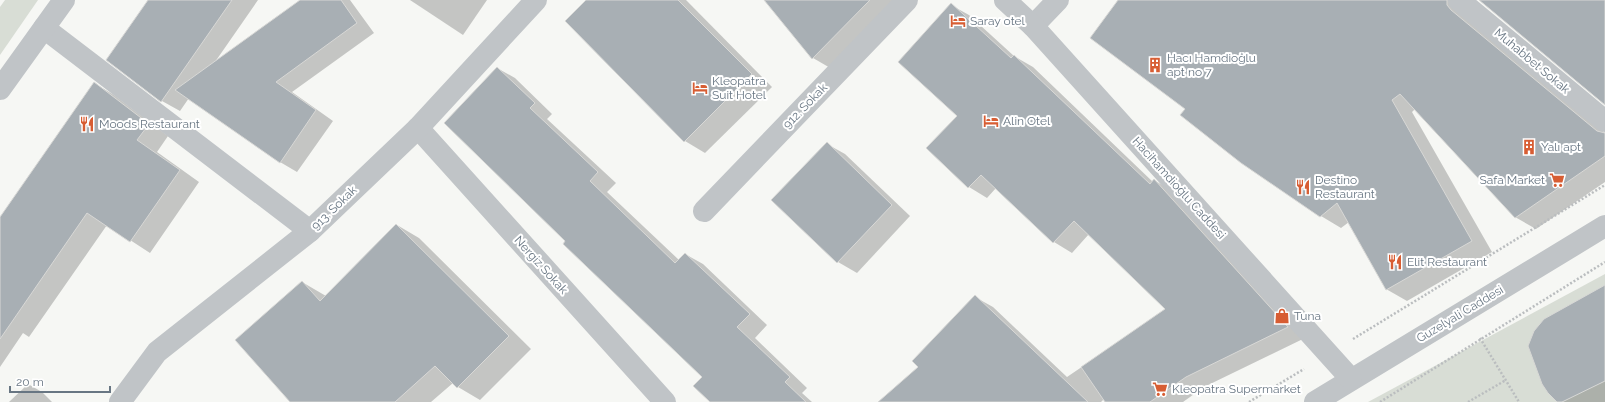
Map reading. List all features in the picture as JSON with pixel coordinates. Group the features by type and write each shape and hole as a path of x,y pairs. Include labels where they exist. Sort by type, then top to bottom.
{"street":[{"path":"0,89 64,0"},
{"name":"913. Sokak","path":"120,402 157,352 310,231 418,128 536,0"},
{"name":"912. Sokak","path":"704,211 907,0"},
{"name":"Hacihamdioğlu Caddesi","path":"1005,0 1032,26 1351,379"},
{"path":"1032,26 1058,0"},
{"name":"Muhabbet Sokak","path":"1459,0 1605,121"},
{"path":"44,28 310,231"},
{"name":"Nergiz Sokak","path":"418,128 665,402"},
{"name":"Guzelyali Caddesi","path":"1315,402 1605,226"}],"path":[{"path":"1249,402 1605,185"},
{"path":"1380,402 1605,262"},
{"path":"1464,312 1519,402"},
{"path":"1468,402 1506,380"}],"shaded area":[{"path":"5,0 38,0 0,55 0,7"},
{"path":"1605,274 1605,402 1368,402"}],"building":[{"path":"148,0 232,0 161,102 106,60"},
{"path":"300,0 341,0 357,23 276,82 316,110 280,163 175,90"},
{"path":"586,0 678,0 752,74 684,142 565,21"},
{"path":"764,0 870,0 812,59"},
{"path":"1118,0 1447,0 1447,5 1451,10 1597,131 1605,133 1605,156 1515,218 1400,94 1392,100 1472,241 1386,290 1337,203 1320,217 1241,163 1180,115 1185,109 1090,38"},
{"path":"1479,0 1605,0 1605,105"},
{"path":"951,3 1011,58 1014,55 1150,184 1154,179 1288,327 1186,377 1150,402 1105,402 1081,367 1165,309 1074,221 1053,243 981,175 968,188 926,148 957,116 898,62"},
{"path":"497,67 535,103 530,108 598,172 590,181 675,263 685,253 750,314 737,327 790,377 785,382 806,402 710,402 693,386 702,377 563,244 565,241 444,123"},
{"path":"94,82 149,124 137,140 180,170 130,242 87,213 0,339 0,217"},
{"path":"827,142 892,205 837,263 771,200"},
{"path":"396,224 509,336 457,388 435,366 395,402 290,402 235,340 302,281 320,301"},
{"path":"1605,285 1605,381 1562,402 1557,402 1542,384 1528,346 1534,331 1544,319"},
{"path":"975,295 1088,402 878,402 918,367 912,361"}],"place":[{"name":"Saray otel","path":"958,21"},
{"name":"Hacı Hamdioğlu apt no 7","path":"1155,65"},
{"name":"Kleopatra Suit Hotel","path":"700,88"},
{"name":"Alin Otel","path":"991,121"},
{"name":"Moods Restaurant","path":"87,124"},
{"name":"Yalı apt","path":"1529,147"},
{"name":"Safa Market","path":"1557,180"},
{"name":"Destino Restaurant","path":"1303,187"},
{"name":"Elit Restaurant","path":"1395,262"},
{"name":"Tuna","path":"1282,316"},
{"name":"Kleopatra Supermarket","path":"1160,389"}]}
